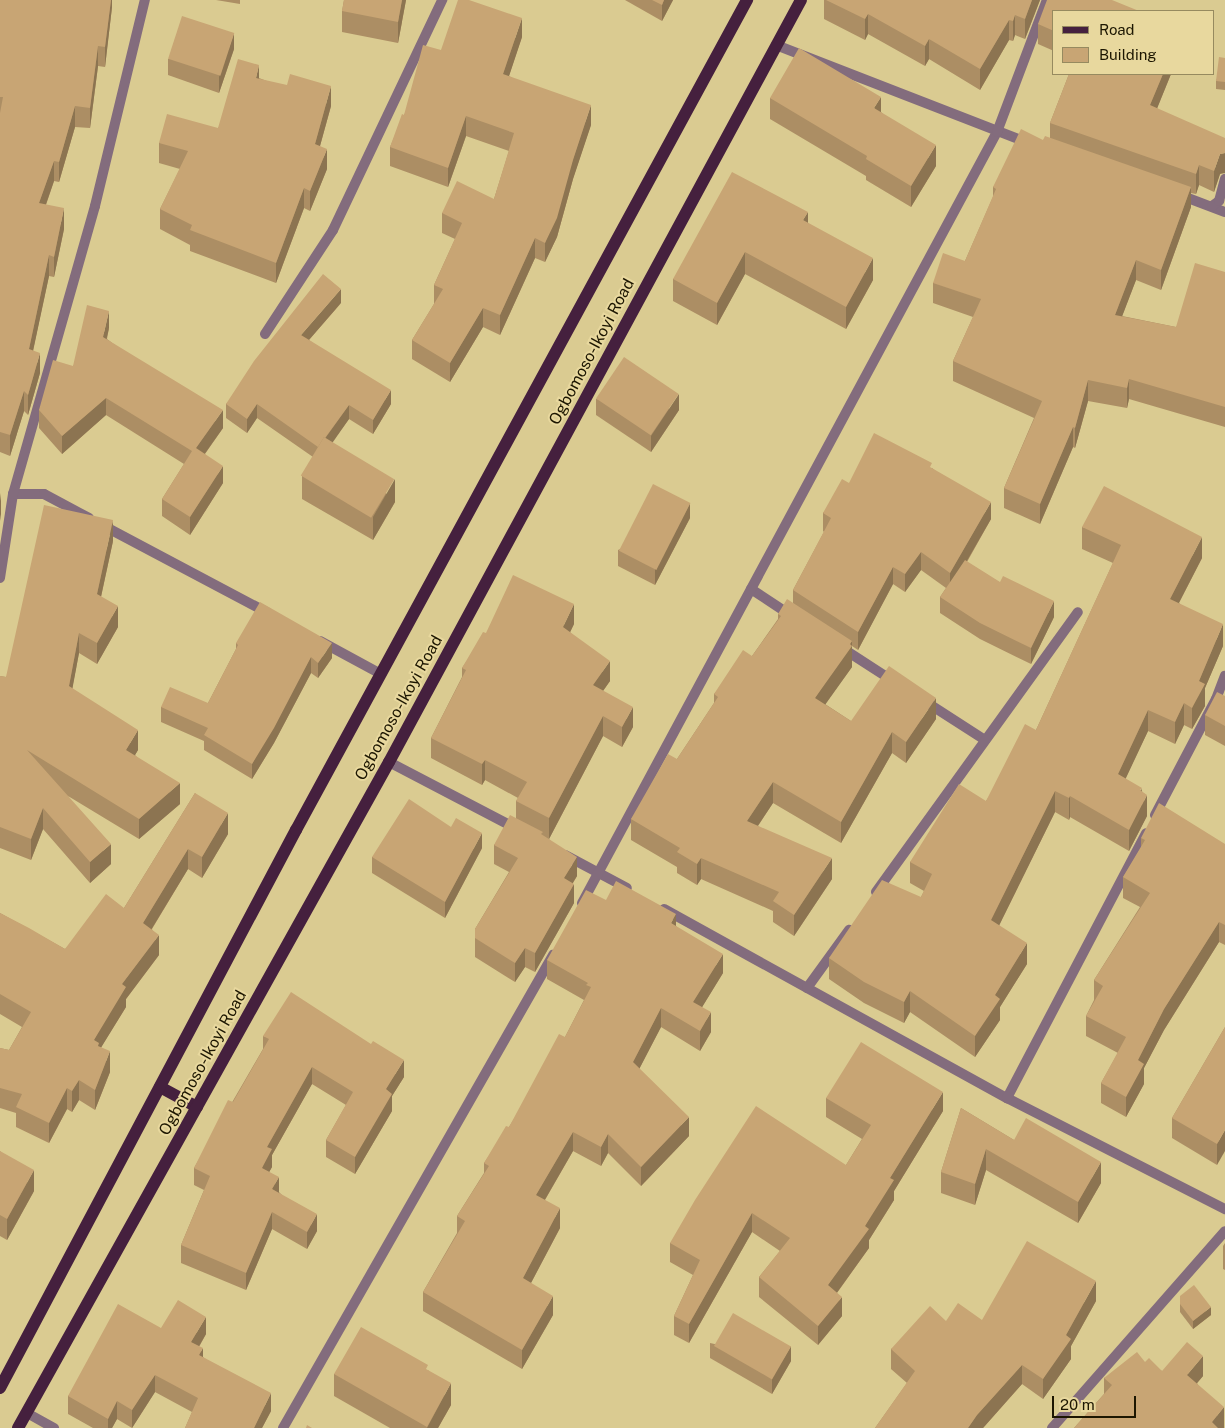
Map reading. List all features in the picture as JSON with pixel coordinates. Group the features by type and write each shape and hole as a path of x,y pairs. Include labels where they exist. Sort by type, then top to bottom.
{"main road":[{"name":"Ogbomoso-Ikoyi Road","path":"0,1388 381,674 747,0"},
{"name":"Ogbomoso-Ikoyi Road","path":"18,1428 390,762 801,0"},
{"path":"160,1087 197,1107"}],"street":[{"path":"0,578 13,494 95,206 146,0"},
{"path":"265,334 334,230 442,0"},
{"path":"575,916 997,132 1046,0"},
{"path":"776,45 997,132 1044,148"},
{"path":"1212,206 1219,201 1225,179"},
{"path":"1165,190 1225,212"},
{"path":"13,494 44,494 277,618"},
{"path":"751,589 800,621"},
{"path":"870,900 1078,612"},
{"path":"312,637 381,674"},
{"path":"834,642 899,684"},
{"path":"1007,1098 1216,699 1225,676"},
{"path":"915,695 986,740"},
{"path":"390,762 529,836"},
{"path":"556,849 634,892"},
{"path":"651,901 1007,1098 1225,1210"},
{"path":"807,988 853,924"},
{"path":"283,1428 560,942"},
{"path":"1052,1428 1225,1231"},
{"path":"27,1413 54,1428"}],"building":[{"path":"0,0 111,0 105,47 98,46 90,108 75,106 59,162 54,161 39,203 64,208 54,257 49,255 29,349 40,353 28,395 24,391 10,435 0,432 0,113 3,97 0,97"},
{"path":"344,0 402,0 398,22 342,11"},
{"path":"458,0 469,0 522,18 503,74 591,105 557,218 545,243 535,238 500,315 483,308 450,363 412,340 443,289 434,285 462,223 442,213 457,181 494,199 514,133 466,116 448,168 390,147 402,114 404,115 423,45 441,50"},
{"path":"652,0 664,0 662,5"},
{"path":"826,0 1032,0 1025,19 1015,15 1013,21 1009,20 980,69 929,39 925,46 868,14 865,19"},
{"path":"1047,0 1112,0 1137,10 1052,10 1052,30 1038,24"},
{"path":"182,16 234,33 220,76 168,59"},
{"path":"799,48 881,97 874,108 936,145 911,186 866,159 867,156 770,98"},
{"path":"1219,57 1225,58 1225,82 1216,81"},
{"path":"238,59 259,65 256,78 287,85 290,74 331,86 315,144 327,149 310,191 304,188 276,263 190,230 192,225 160,209 188,151 159,143 167,114 218,128"},
{"path":"1069,75 1163,75 1150,105 1225,138 1225,153 1220,154 1214,171 1199,165 1196,174 1050,123"},
{"path":"1021,129 1043,140 1045,136 1191,187 1161,270 1136,260 1115,315 1176,327 1195,263 1225,272 1225,407 1129,379 1127,388 1088,380 1075,428 1073,427 1040,504 1004,488 1042,401 953,361 981,299 933,283 943,253 965,261 996,189 993,187"},
{"path":"732,172 808,212 803,220 873,258 846,307 745,252 717,303 673,279"},
{"path":"323,274 341,289 301,335 391,390 373,420 349,405 318,447 257,404 247,419 226,404 254,361"},
{"path":"87,305 109,311 103,337 223,410 196,448 223,466 190,517 162,499 192,451 106,398 62,436 39,410 53,360 73,366"},
{"path":"624,357 679,394 651,435 596,398"},
{"path":"874,433 932,463 930,467 991,502 950,573 921,552 905,574 893,567 858,632 793,590 831,518 823,513 842,479 849,483"},
{"path":"324,437 394,479 371,518 301,476"},
{"path":"653,484 690,503 656,570 619,551"},
{"path":"1104,486 1202,537 1170,599 1223,624 1199,681 1205,684 1192,708 1184,703 1175,722 1148,710 1118,774 1142,788 1140,790 1147,795 1129,830 1070,796 1069,798 1055,791 991,920 1027,943 995,995 1000,999 975,1036 910,991 904,1002 864,982 829,958 882,880 921,897 932,874 910,862 959,784 986,801 1025,724 1036,730 1121,545 1082,527"},
{"path":"44,505 113,520 97,594 118,606 97,643 79,633 69,686 138,730 126,750 180,783 139,819 27,750 111,844 90,862 43,808 31,839 0,827 0,676 6,677"},
{"path":"965,560 1000,582 1003,576 1054,601 1031,648 980,623 940,597"},
{"path":"513,575 574,604 563,627 610,661 593,685 633,707 622,727 603,716 549,818 516,801 527,782 485,760 482,764 431,738 466,670 462,668 483,632 486,633"},
{"path":"787,599 852,641 850,644 852,646 815,698 851,721 889,666 936,698 906,742 892,732 841,822 773,782 747,821 832,858 794,915 773,901 779,892 701,858 697,864 677,852 680,848 631,819 668,754 677,759 718,697 714,694 743,650 752,656 781,616 778,614"},
{"path":"260,602 332,643 318,663 311,657 274,728 252,764 204,735 208,728 161,707 170,687 208,703 238,645 236,643"},
{"path":"1217,692 1225,696 1225,726 1205,715"},
{"path":"195,793 228,813 202,857 188,849 143,923 159,935 122,984 126,987 94,1040 99,1043 98,1046 110,1051 95,1090 79,1080 72,1091 67,1088 49,1123 16,1107 22,1094 0,1088 0,1048 9,1050 31,1012 0,994 0,913 65,949 106,894 124,908"},
{"path":"409,799 451,827 456,818 482,833 445,902 372,857"},
{"path":"1159,803 1225,844 1225,925 1219,922 1164,1009 1138,1060 1144,1064 1126,1097 1101,1083 1126,1037 1086,1016 1103,986 1094,980 1150,893 1123,877 1145,840 1141,838"},
{"path":"510,815 543,832 541,834 577,857 564,878 574,884 535,953 525,948 515,963 475,938 475,929 518,858 494,845"},
{"path":"616,881 676,914 671,923 723,954 693,1002 711,1012 700,1031 661,1008 633,1062 689,1117 641,1167 608,1134 601,1147 573,1132 536,1195 560,1208 523,1278 553,1296 522,1350 423,1292 465,1221 457,1216 489,1166 484,1163 506,1126 509,1127 559,1034 565,1037 591,987 586,985 588,983 547,960 586,890 606,900"},
{"path":"291,992 371,1044 373,1041 404,1060 386,1089 392,1094 355,1157 326,1140 353,1092 312,1067 267,1147 272,1149 262,1168 279,1177 272,1189 317,1214 307,1232 272,1212 246,1273 181,1245 210,1176 194,1168 228,1100 233,1102 269,1039 263,1036"},
{"path":"1225,1027 1225,1130 1217,1144 1172,1118"},
{"path":"861,1042 943,1092 890,1178 894,1180 865,1226 869,1229 828,1285 842,1297 818,1326 759,1277 790,1238 752,1213 689,1324 674,1316 700,1260 670,1243 695,1200 756,1106 846,1165 871,1125 826,1098"},
{"path":"961,1108 1014,1140 1026,1118 1101,1162 1078,1202 986,1149 975,1184 941,1172"},
{"path":"0,1151 34,1170 7,1219 0,1215"},
{"path":"1027,1241 1096,1281 1066,1335 1071,1339 1043,1379 1022,1365 977,1415 968,1428 875,1428 915,1371 891,1349 930,1306 946,1321 958,1303 982,1320"},
{"path":"1194,1285 1211,1307 1193,1321 1180,1304 1180,1296"},
{"path":"178,1300 206,1317 191,1342 203,1348 199,1355 271,1393 254,1428 185,1428 198,1398 155,1375 132,1410 117,1401 108,1419 68,1396 118,1304 161,1328"},
{"path":"733,1313 791,1346 772,1379 714,1346"},
{"path":"361,1327 428,1365 426,1369 451,1383 427,1427 334,1374"},
{"path":"1187,1342 1203,1356 1187,1375 1224,1407 1212,1422 1218,1428 1074,1428 1112,1385 1104,1378 1137,1352 1145,1362 1149,1358 1162,1371"}]}
